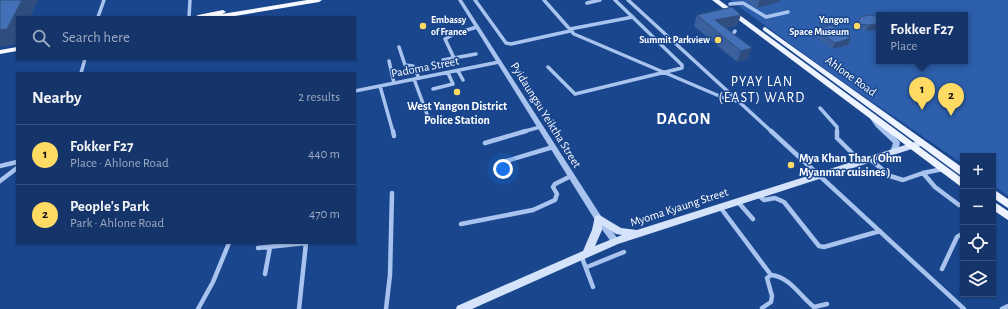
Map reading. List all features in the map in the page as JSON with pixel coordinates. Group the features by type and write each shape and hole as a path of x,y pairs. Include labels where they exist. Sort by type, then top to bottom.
{"highway":[{"path":"204,16 297,0"},
{"path":"223,16 319,0"},
{"path":"0,52 16,49"}],"main road":[{"name":"Ahlone Road","path":"715,0 960,182"},
{"name":"Ahlone Road","path":"727,2 920,143 960,170"},
{"name":"Myoma Kyaung Street","path":"461,309 615,241 920,143"},
{"path":"996,195 1008,204"},
{"path":"996,210 1008,216"},
{"path":"585,253 596,230 598,218 618,231 636,234"}],"street":[{"path":"98,16 104,0"},
{"path":"189,16 190,0"},
{"name":"Pyidaungsu Yeiktha Street","path":"460,0 598,218 615,241"},
{"path":"475,0 506,43 511,44 633,17"},
{"path":"544,0 574,34 724,98 738,102"},
{"path":"586,3 600,0"},
{"path":"548,67 575,94 683,66 615,0"},
{"path":"628,0 964,309"},
{"path":"727,2 746,4 766,17 788,12"},
{"path":"454,58 445,39 454,34 477,27"},
{"path":"730,38 735,31"},
{"path":"399,47 405,65 414,66 416,79 428,117 443,122"},
{"path":"443,60 476,54"},
{"path":"81,72 85,60"},
{"path":"389,61 394,83"},
{"name":"Padoma Street","path":"356,91 499,62"},
{"path":"458,71 463,80"},
{"path":"432,89 453,84 448,72"},
{"path":"380,86 394,136"},
{"path":"820,108 837,127 837,138 865,161 896,179 903,180 923,173 943,169"},
{"path":"872,116 878,126 897,142 893,152"},
{"path":"485,143 540,127"},
{"path":"503,162 553,147"},
{"path":"0,166 16,162"},
{"path":"0,180 16,169"},
{"path":"923,173 935,187 959,205"},
{"path":"461,224 533,210 555,200 557,194 553,187 555,184 571,176"},
{"path":"386,309 390,275 392,193"},
{"path":"758,195 764,200 775,198 784,202 819,246 824,247 880,231"},
{"path":"738,201 753,220"},
{"path":"720,207 771,275"},
{"path":"942,269 960,235"},
{"path":"198,309 213,282 229,244"},
{"path":"258,248 297,244"},
{"path":"299,309 306,244"},
{"path":"265,274 270,247"},
{"path":"587,267 624,252"},
{"path":"585,253 587,267 594,287"},
{"path":"762,308 771,302 772,296 767,278 775,274 793,286 814,306 827,304"},
{"path":"1002,309 1008,306"}],"shaded area":[{"path":"730,0 1008,0 1008,196 996,187 996,153 960,153 960,162 836,77"}],"building":[{"path":"0,0 22,0 7,29 0,30"},
{"path":"732,7 741,15 715,20 752,48 741,51 697,15"},
{"path":"870,15 876,16 876,24 858,24 860,17"},
{"path":"831,25 851,38 835,43 816,29"}],"place":[{"name":"Embassy of France","path":"423,26"},
{"name":"Yangon Space Museum","path":"857,26"},
{"name":"Summit Parkview","path":"718,40"},
{"name":"West Yangon District Police Station","path":"457,92"},
{"name":"Fokker F27","path":"922,110"},
{"name":"People's Park","path":"951,116"},
{"name":"Mya Khan Thar ( Ohm Myanmar cuisines )","path":"791,165"}],"district":[{"name":"PYAY LAN (EAST) WARD","path":"762,90"},
{"name":"DAGON","path":"684,119"}]}
